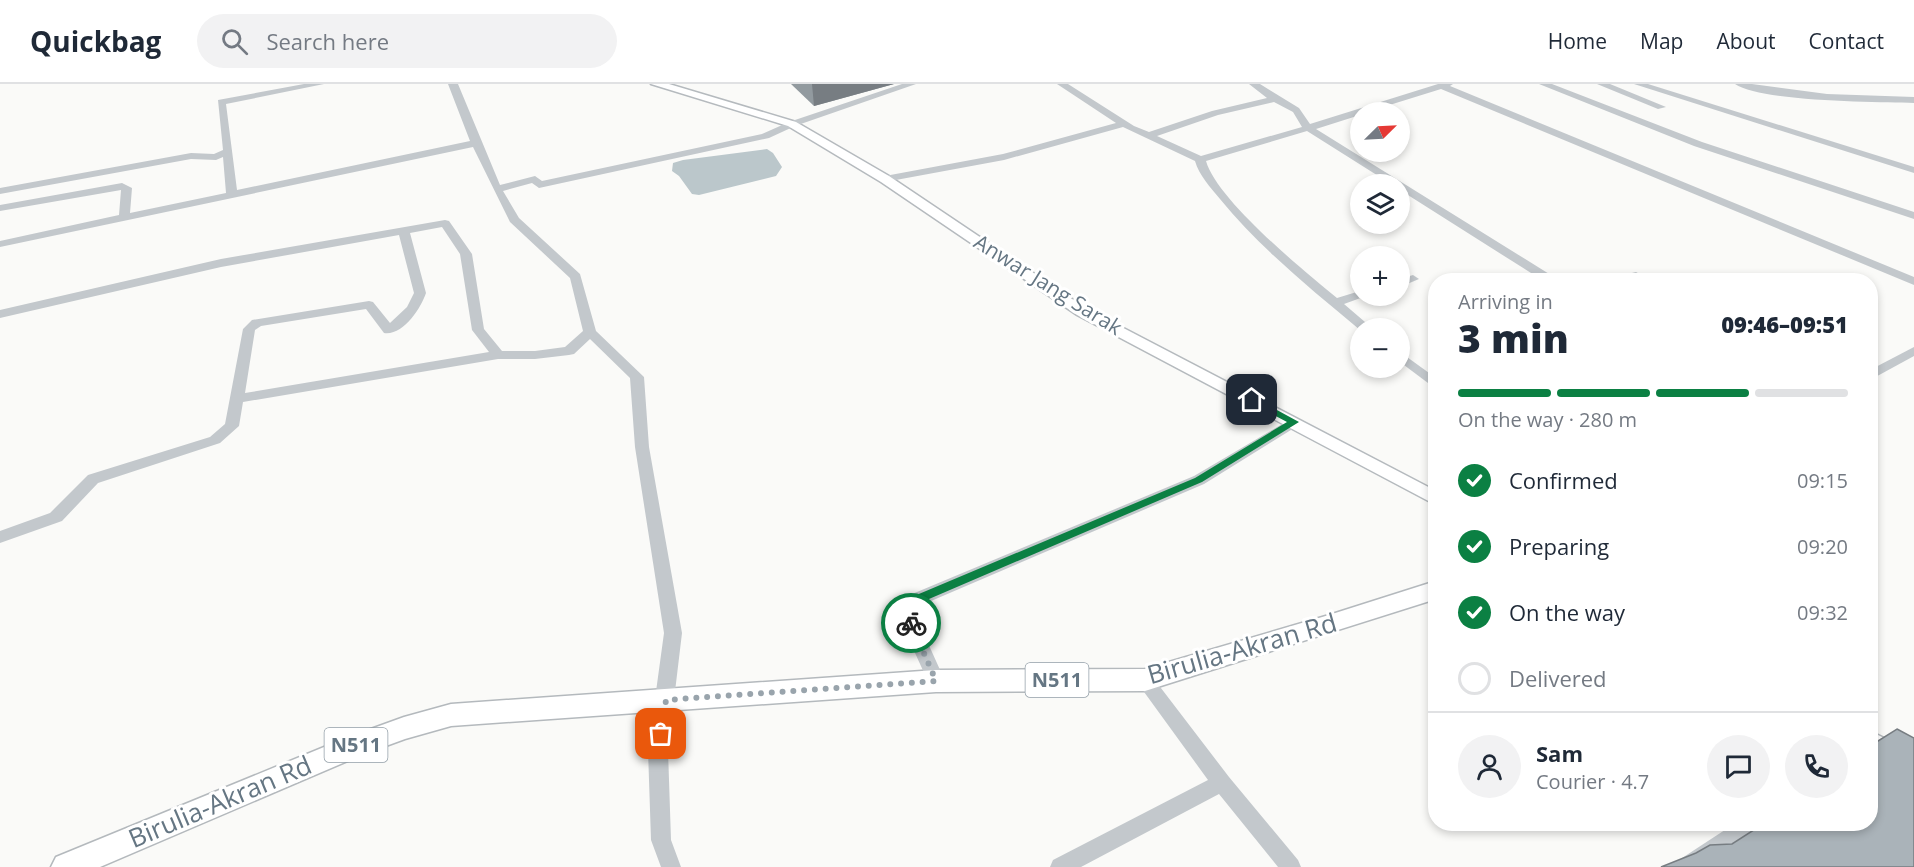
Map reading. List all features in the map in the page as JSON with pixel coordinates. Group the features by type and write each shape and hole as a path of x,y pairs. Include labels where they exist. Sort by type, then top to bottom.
{"highway":[{"name":"Birulia-Akran Rd","path":"66,867 355,746 404,728 452,715 936,681 1145,680 1318,629 1428,593"},
{"path":"1878,750 1914,766"}],"main road":[{"name":"Anwar Jang Sarak","path":"657,84 792,124 885,179 1082,312 1428,495"}],"street":[{"path":"232,196 221,102 319,84"},
{"path":"453,84 476,144 514,219 576,277 590,332 637,377 642,447 673,633 658,750 661,840 671,867"},
{"path":"497,189 535,179 538,185 765,136 792,124 911,84"},
{"path":"1062,84 1131,128 1200,159 1444,85 1914,281"},
{"path":"1254,84 1296,110 1308,128 1381,174"},
{"path":"1416,84 1427,91"},
{"path":"1544,84 1698,144 1914,216"},
{"path":"1602,84 1661,107"},
{"path":"1639,84 1914,170"},
{"path":"1740,84 1815,98 1914,100"},
{"path":"1884,88 1900,100"},
{"path":"1148,136 1215,113 1275,99"},
{"path":"885,179 1004,158 1119,125"},
{"path":"0,244 476,144"},
{"path":"0,191 191,156 216,158 228,151"},
{"path":"1200,159 1202,168 1226,200 1262,239 1305,279 1354,318"},
{"path":"0,208 122,186 127,188 124,219"},
{"path":"1410,192 1539,273"},
{"path":"0,314 221,263 445,224 466,254 478,330 498,355"},
{"path":"0,537 56,517 93,479 215,440 232,426 249,329 257,323 369,305 389,330 404,319 418,303 420,293 404,232"},
{"path":"1335,303 1350,298"},
{"path":"237,399 498,355 535,355 569,351 590,332"},
{"path":"1878,371 1914,351"},
{"path":"1410,364 1428,379"},
{"path":"936,681 906,611 911,602 1199,480 1294,422"},
{"path":"1145,680 1222,783 1291,867"},
{"path":"1060,867 1222,783"},
{"path":"1686,867 1740,831"}],"shaded area":[{"path":"767,149 773,153 782,167 776,176 699,195 692,194 679,176 672,171 673,163 683,160"}],"building":[{"path":"1897,729 1914,738 1914,867 1661,867 1710,845 1732,844 1752,831 1878,831 1878,741"}],"way so far":[{"path":"661,734 666,700 936,681 911,623"}],"route":[{"path":"911,623 906,611 911,602 1199,480 1294,422 1252,400"}]}
